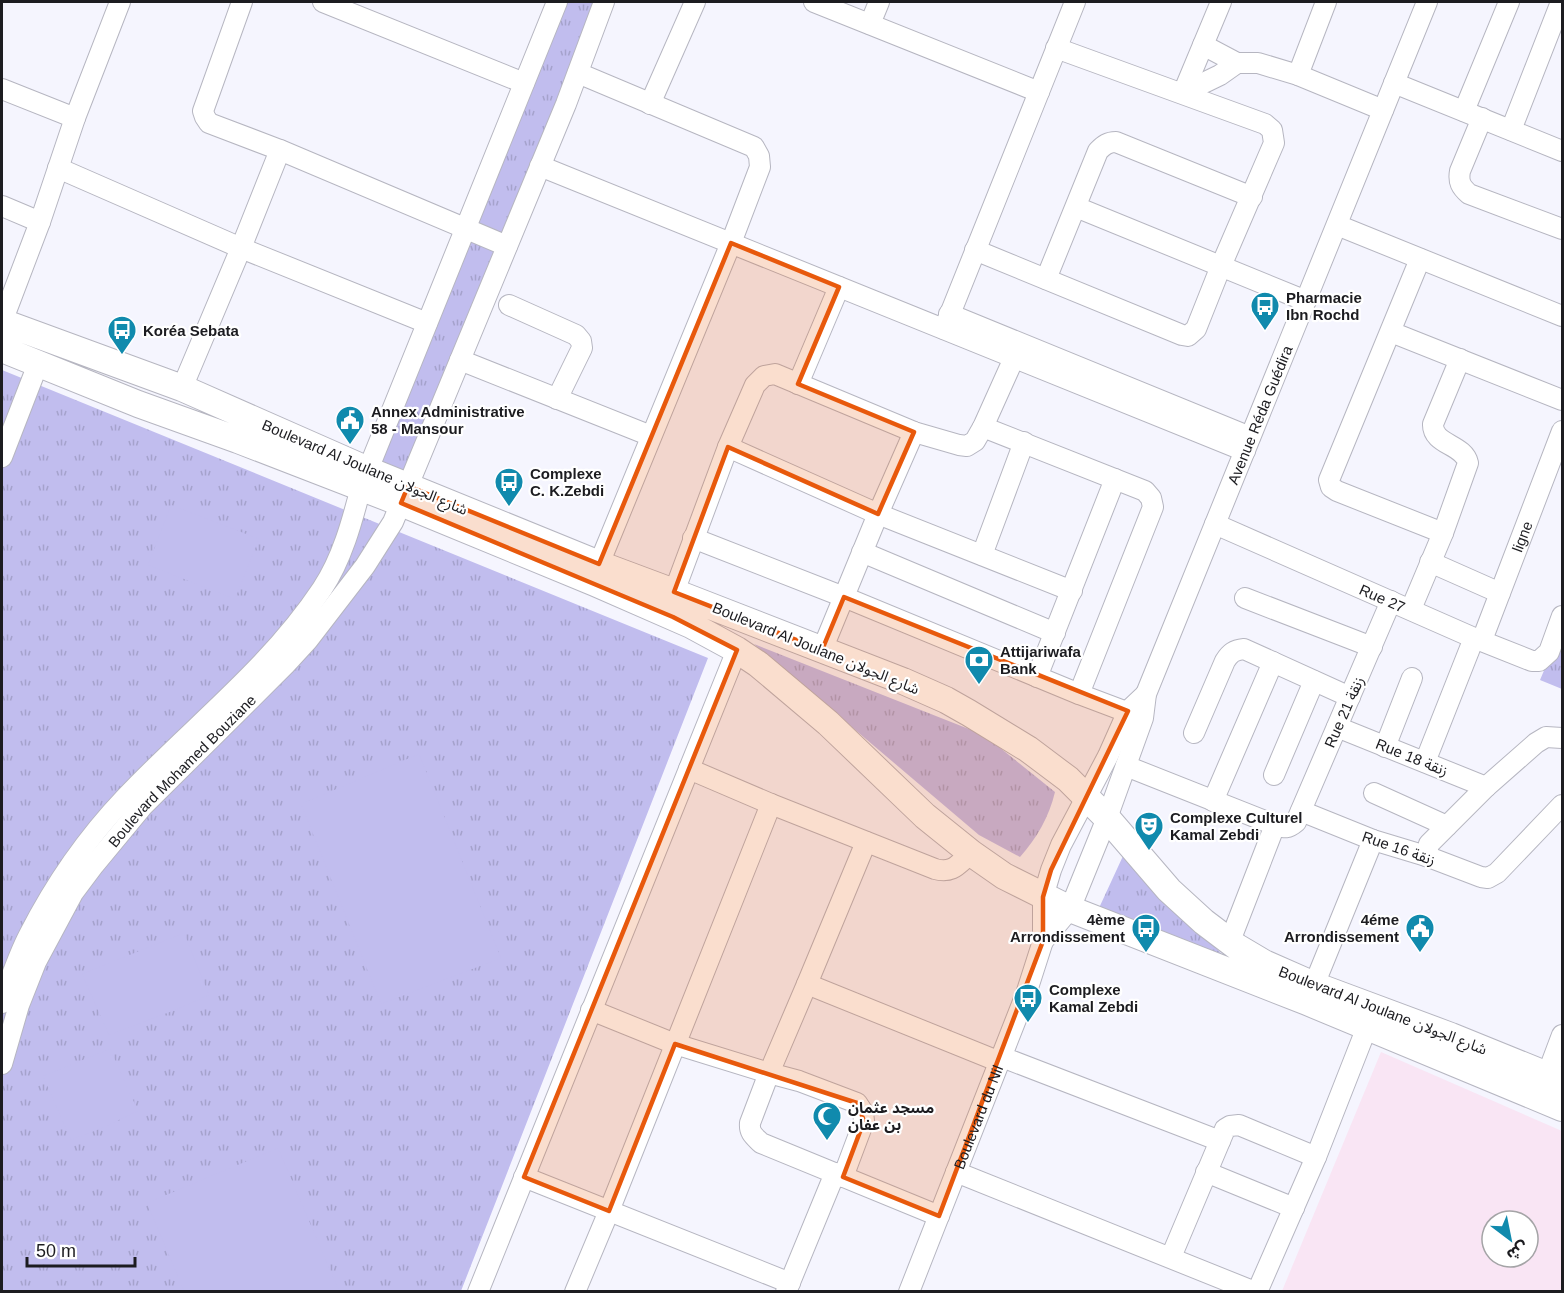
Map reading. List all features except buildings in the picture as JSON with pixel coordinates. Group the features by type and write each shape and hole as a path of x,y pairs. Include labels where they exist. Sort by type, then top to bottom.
{"main road":[{"name":"Boulevard Al Joulane شارع الجولان","path":"2,322 182,388 364,479"},
{"name":"Boulevard Al Joulane شارع الجولان","path":"2,350 138,404 364,479 598,564 903,681 969,712 1028,749 1068,778 1107,818 1169,890 1204,922 1264,963 1314,986 1451,1036 1555,1078"},
{"name":"Boulevard Al Joulane شارع الجولان","path":"405,495 692,625 737,650 758,664 828,723 925,816 1004,876 1043,897 1563,1108"}],"street":[{"path":"2,322 40,222 75,117 120,2"},
{"path":"242,2 203,111 209,123 280,150 507,246"},
{"path":"323,2 524,83"},
{"name":"Boulevard Mohamed Bouziane","path":"2,1003 28,937 54,891 96,833 125,798 254,671 298,621 322,589 334,568 364,479 555,2"},
{"name":"Boulevard Mohamed Bouziane","path":"2,1064 19,1005 36,962 73,893 142,807 308,640 365,566 386,533 405,495 578,73 604,2"},
{"path":"650,104 695,2"},
{"path":"814,2 1039,92"},
{"path":"870,24 879,2"},
{"path":"946,322 1075,2"},
{"path":"1184,93 1221,2"},
{"path":"1298,75 1326,2"},
{"name":"Avenue Réda Guédira","path":"1043,897 1061,845 1108,756 1136,715 1146,694 1427,2"},
{"path":"1509,2 1473,114 1459,179 1461,187 1469,194 1563,229"},
{"path":"1511,130 1555,42 1561,2"},
{"path":"1203,45 1237,63 1258,63 1298,75 1383,110"},
{"path":"975,250 1188,336 1196,329 1275,143 1272,130 1265,124 1056,48"},
{"path":"1184,93 1220,75 1237,63"},
{"path":"578,73 754,147 759,156 760,167 731,243 598,564"},
{"path":"1394,82 1563,150"},
{"path":"2,89 75,117"},
{"path":"1046,279 1098,151 1110,142 1116,142 1252,197"},
{"path":"182,388 280,150"},
{"path":"540,166 839,287 946,322 1248,444"},
{"path":"58,168 241,248 427,323"},
{"path":"2,206 40,222"},
{"path":"1076,207 1306,301"},
{"path":"1337,225 1563,316"},
{"path":"1420,259 1329,480 1331,486 1337,491 1443,533"},
{"path":"798,384 839,287"},
{"path":"509,305 576,334 580,341 582,348 557,399"},
{"path":"946,322 1014,358 1248,444"},
{"path":"1391,332 1563,399"},
{"path":"674,592 728,447 755,386 764,376 775,374 914,432 967,446 975,441 983,427 1014,358"},
{"path":"1411,609 1443,533 1468,463 1463,454 1436,436 1432,430 1460,359"},
{"path":"460,360 651,436"},
{"path":"2,457 38,364"},
{"path":"983,427 1115,478 1145,491 1151,498 1153,507 1079,694"},
{"name":"ligne","path":"1425,762 1500,592 1563,431"},
{"path":"822,650 914,432"},
{"path":"982,555 1024,442"},
{"path":"728,447 878,514 1072,591"},
{"path":"1037,676 1115,478"},
{"name":"Rue 27","path":"1215,524 1532,661 1539,661 1549,652 1563,616"},
{"path":"693,538 1136,715"},
{"path":"862,552 1055,633"},
{"path":"1430,562 1500,592"},
{"path":"1245,598 1372,647"},
{"name":"Rue 21 زنقة","path":"1298,817 1391,601"},
{"path":"1194,733 1225,661 1236,650 1244,649 1350,697"},
{"path":"478,1292 737,650"},
{"path":"1213,801 1273,662"},
{"path":"1385,747 1412,678"},
{"path":"1274,776 1314,681"},
{"name":"Avenue Réda Guédira","path":"1071,909 1126,766 1136,715"},
{"name":"Rue 18 زنقة","path":"1337,728 1486,787"},
{"path":"1426,856 1429,844 1486,787 1536,743 1546,737 1563,738"},
{"path":"1126,766 1285,828 1291,827 1298,817"},
{"path":"689,769 771,804 944,871 953,869 971,853"},
{"path":"1374,793 1447,826"},
{"path":"575,1292 771,804"},
{"name":"Rue 16 زنقة","path":"1298,817 1426,856 1488,878 1497,873 1563,805"},
{"path":"1230,941 1275,825"},
{"path":"1314,986 1373,840"},
{"path":"866,842 769,1073 750,1122 752,1134 761,1143 939,1216"},
{"name":"Boulevard du Nil","path":"909,1292 1026,994 1043,941 1043,897"},
{"name":"Boulevard du Nil","path":"1043,941 1071,909"},
{"path":"807,984 1001,1060 1220,1141"},
{"path":"524,1178 609,1211 788,1287 864,1121 863,1112 857,1103 799,1081 675,1044 591,1010"},
{"path":"956,1172 1256,1292 1316,1157 1366,1027"},
{"path":"1555,1078 1563,1035"},
{"path":"1171,1257 1206,1172 1225,1130 1230,1126 1239,1125 1316,1157"},
{"path":"1206,1172 1294,1208"}],"highlighted area":[{"path":"731,243 839,287 798,384 914,432 878,514 728,447 674,592 822,650 844,597 1128,711 1051,870 1043,897 1043,941 939,1216 843,1177 864,1121 857,1103 675,1044 609,1211 524,1177 737,650 673,617 401,503 408,486 599,564"}],"shaded area":[{"path":"1381,1052 1562,1131 1562,1291 1282,1291"}],"green space":[{"path":"562,2 597,2 408,486 368,470"},
{"path":"2,370 708,658 461,1291 2,1291"},
{"path":"171,505 259,539 235,599 148,565"},
{"path":"1562,628 1562,689 1540,680"},
{"path":"754,644 984,735 1055,792 1046,819 1032,842 1020,857 979,835"},
{"path":"419,754 501,958 381,1004 301,804"},
{"path":"1123,856 1229,961 1099,908"},
{"path":"184,933 209,995 109,1035 82,974"},
{"path":"110,1049 138,1111 71,1140 43,1076"},
{"path":"278,1148 339,1291 184,1291 147,1203"}],"place":[{"name":"Pharmacie Ibn Rochd","path":"1265,332"},
{"name":"Koréa Sebata","path":"122,356"},
{"name":"Annex Administrative 58 - Mansour","path":"350,446"},
{"name":"Complexe C. K.Zebdi","path":"509,508"},
{"name":"Attijariwafa Bank","path":"979,686"},
{"name":"Complexe Culturel Kamal Zebdi","path":"1149,852"},
{"name":"4ème Arrondissement","path":"1146,954"},
{"name":"4éme Arrondissement","path":"1420,954"},
{"name":"Complexe Kamal Zebdi","path":"1028,1024"},
{"name":"مسجد عثمان بن عفان","path":"827,1142"}]}
